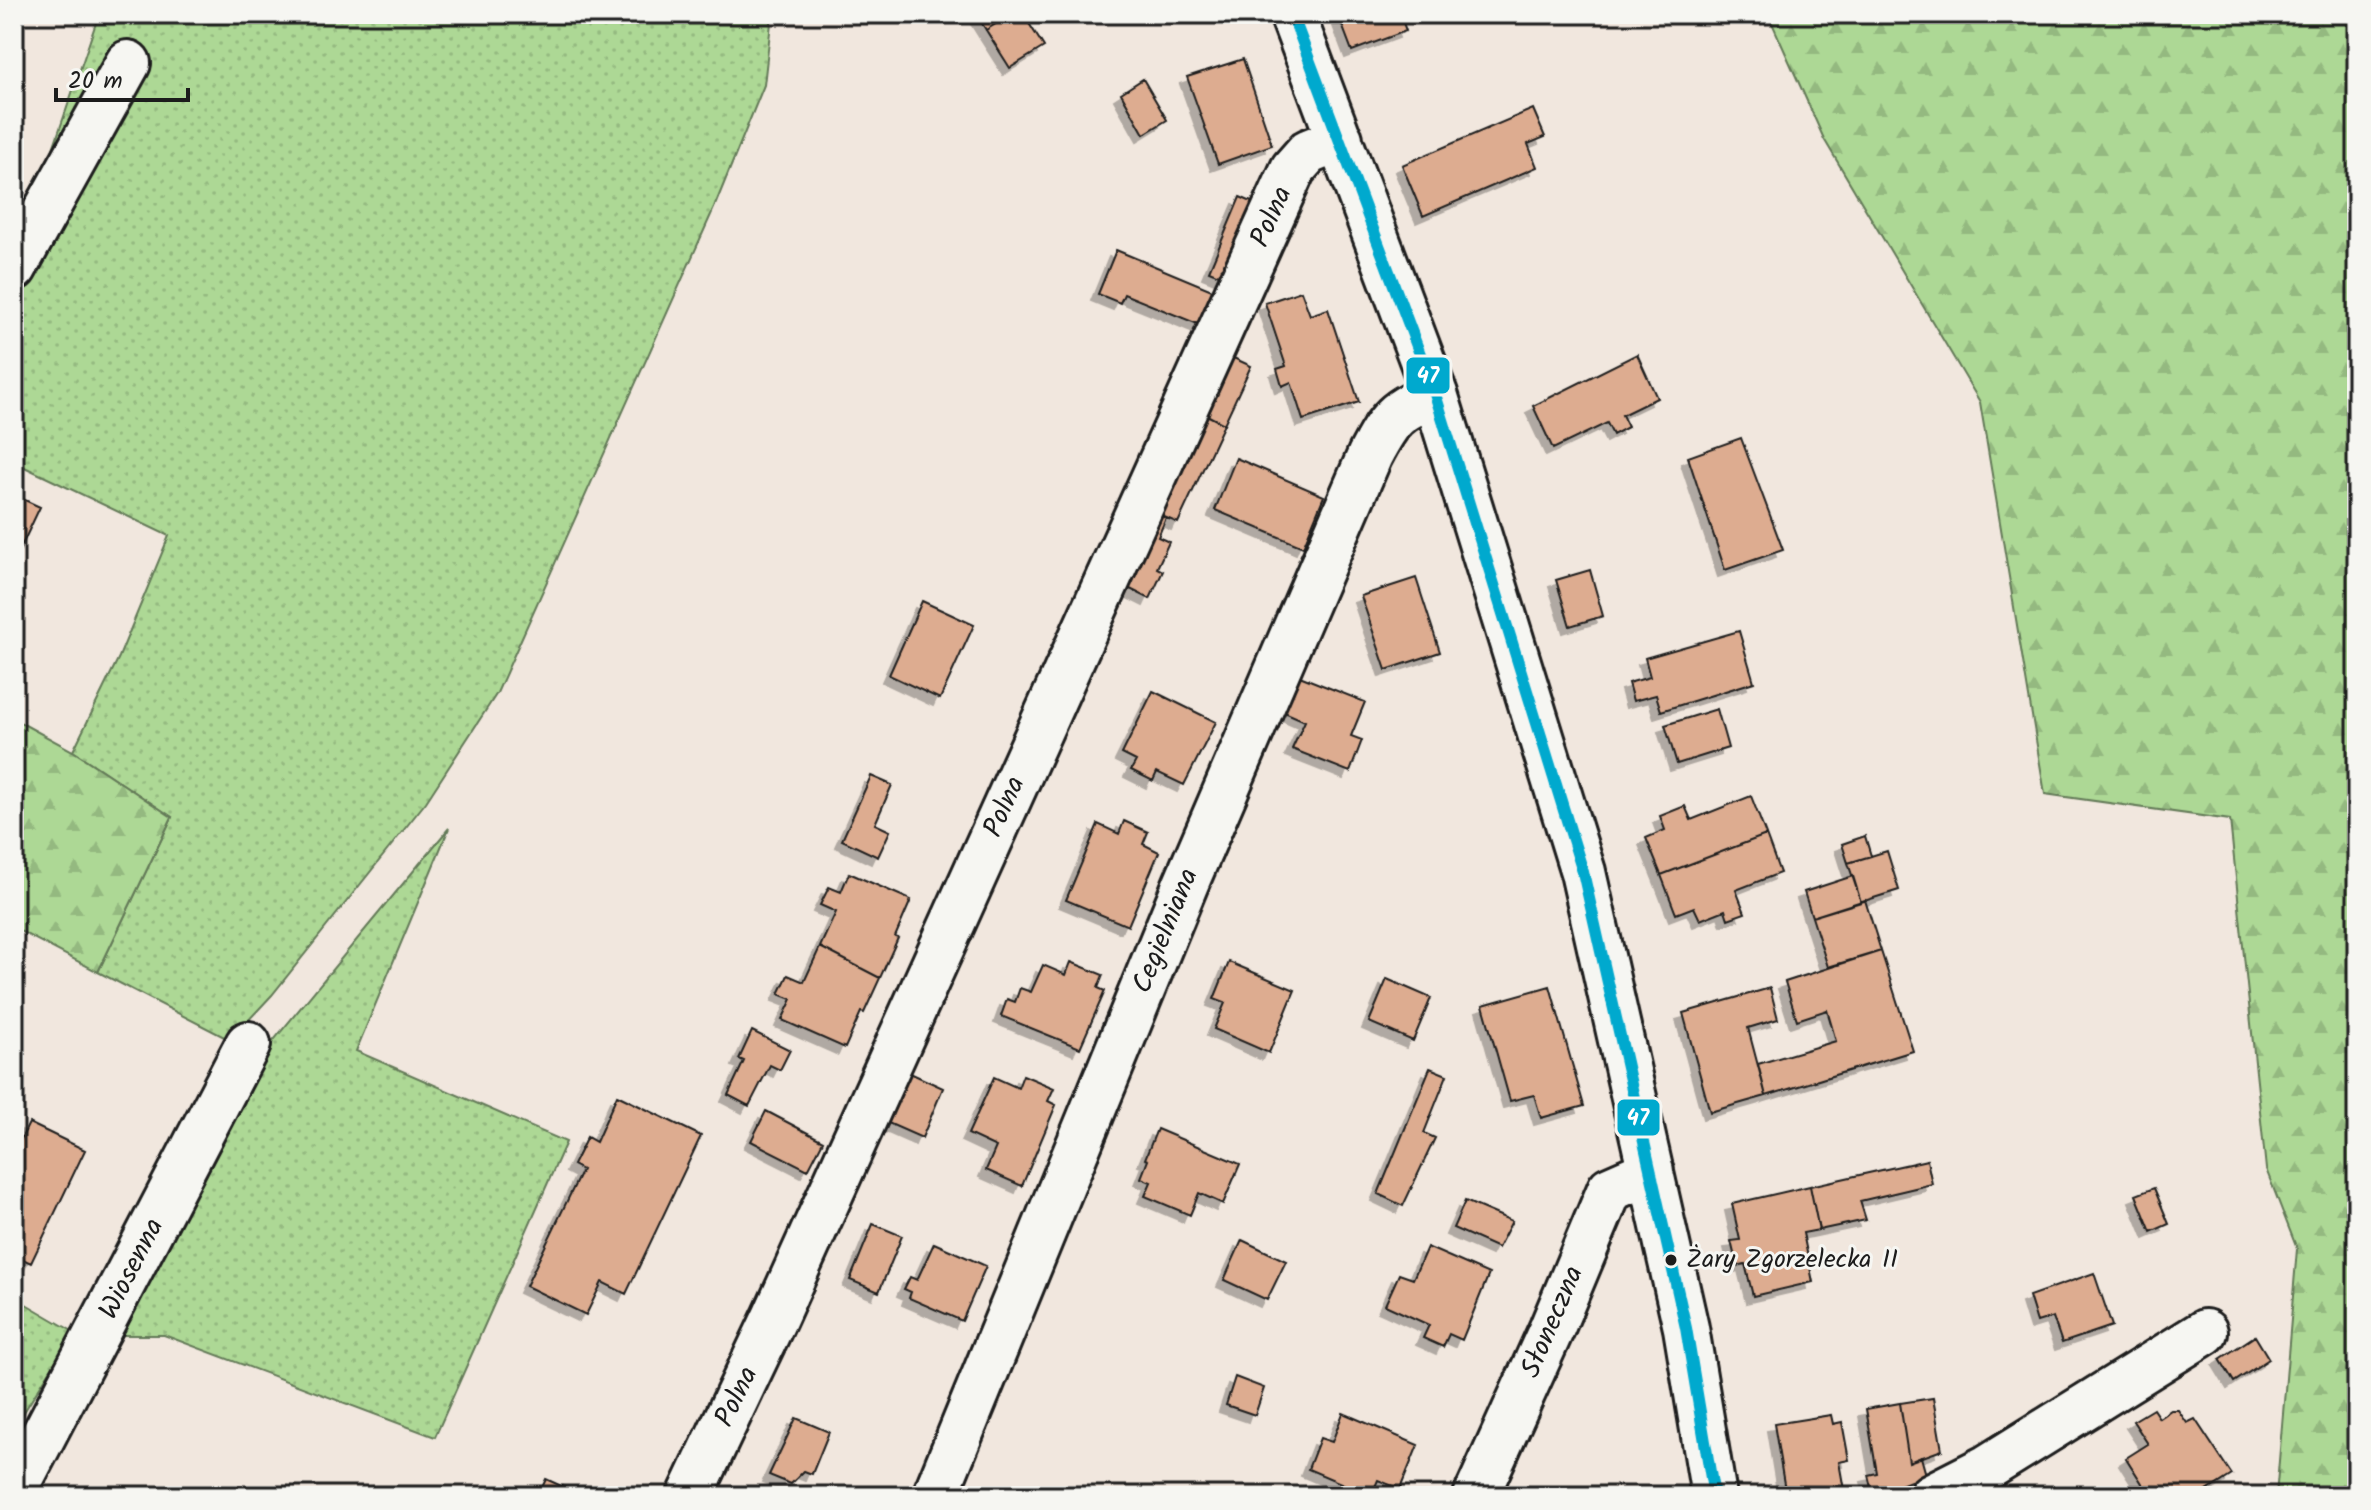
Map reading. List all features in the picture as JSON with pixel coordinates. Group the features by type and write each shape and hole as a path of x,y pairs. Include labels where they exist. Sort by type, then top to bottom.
{"street":[{"path":"1292,14 1435,394 1583,872 1686,1328 1714,1496"},
{"path":"14,268 128,63"},
{"name":"Polna","path":"690,1496 775,1317 1293,169 1308,152 1340,139"},
{"name":"Cegielniana","path":"935,1496 1186,883 1370,455 1388,421 1405,407 1435,394"},
{"name":"Wiosenna","path":"14,1492 248,1044"},
{"name":"Słoneczna","path":"1476,1496 1552,1328 1610,1189 1651,1171"},
{"path":"1931,1496 1988,1467 2205,1332"}],"green space":[{"path":"99,14 772,14 764,85 714,208 497,693 426,802 272,995 230,1040 98,972 172,817 73,751 119,657 169,536 14,462 14,263"},
{"path":"1768,14 2357,14 2357,1496 2276,1496 2297,1249 2266,1169 2230,820 2045,794 1980,402 1824,139"},
{"path":"14,719 73,751 172,817 98,972 14,928"},
{"path":"449,828 356,1051 566,1142 435,1437 164,1335 117,1335 197,1168 274,1040"},
{"path":"14,1297 74,1332 14,1428"}],"building":[{"path":"976,14 1012,14 986,30"},
{"path":"1012,14 1023,14 1044,47 1010,68 986,30"},
{"path":"1338,14 1400,14 1406,31 1352,51"},
{"path":"1243,59 1272,145 1218,164 1187,77"},
{"path":"1143,79 1167,120 1144,134 1121,93"},
{"path":"1533,109 1545,137 1528,144 1537,167 1423,216 1402,165"},
{"path":"1240,197 1261,206 1231,280 1209,271"},
{"path":"1116,250 1224,295 1210,329 1124,294 1120,303 1098,294"},
{"path":"1301,291 1310,315 1328,309 1359,402 1303,420 1291,382 1282,386 1277,369 1286,366 1265,303"},
{"path":"1637,354 1657,398 1622,415 1628,427 1613,435 1607,423 1553,449 1533,406"},
{"path":"1229,356 1251,366 1224,424 1201,412"},
{"path":"1201,412 1224,424 1178,523 1155,513"},
{"path":"1741,438 1783,550 1725,570 1688,457"},
{"path":"1236,458 1324,496 1303,547 1215,510"},
{"path":"14,495 40,507 14,562"},
{"path":"1155,513 1166,518 1158,537 1169,542 1157,568 1163,571 1150,599 1122,585"},
{"path":"1590,570 1603,616 1570,626 1556,580"},
{"path":"1416,578 1440,652 1386,670 1361,596"},
{"path":"922,601 974,625 940,699 889,675"},
{"path":"1739,631 1754,682 1661,711 1656,695 1633,701 1628,683 1650,677 1645,658"},
{"path":"1297,675 1365,702 1351,736 1362,740 1350,772 1292,749 1305,721 1282,711"},
{"path":"1153,691 1216,722 1184,785 1157,772 1153,781 1131,770 1136,761 1122,754"},
{"path":"1717,709 1728,748 1677,764 1665,725"},
{"path":"871,776 892,785 875,824 890,831 878,857 842,840"},
{"path":"1751,796 1766,835 1661,875 1646,838 1665,830 1660,816 1685,806 1691,820"},
{"path":"1124,821 1148,832 1143,844 1159,852 1128,926 1066,900 1098,824 1119,834"},
{"path":"1766,835 1780,873 1736,890 1745,913 1728,919 1725,910 1700,920 1694,907 1676,914 1661,875"},
{"path":"1865,836 1871,856 1848,863 1842,844"},
{"path":"1887,851 1899,890 1861,902 1848,863"},
{"path":"849,873 911,900 880,978 820,947 836,912 820,905 829,887 841,892"},
{"path":"1853,876 1861,902 1812,917 1804,892"},
{"path":"1865,900 1881,951 1828,967 1812,917"},
{"path":"820,947 880,978 845,1048 782,1020 792,999 779,994 788,975 804,982"},
{"path":"1881,951 1913,1051 1766,1096 1758,1064 1836,1041 1827,1010 1797,1020 1785,982"},
{"path":"1071,962 1103,975 1098,988 1105,991 1080,1048 1001,1016 1007,999 1015,1002 1020,988 1031,992 1043,965 1066,975"},
{"path":"1229,962 1295,990 1269,1053 1214,1029 1225,1003 1214,999"},
{"path":"1387,979 1431,998 1413,1041 1369,1022"},
{"path":"1550,986 1584,1106 1541,1118 1534,1095 1510,1101 1483,1005"},
{"path":"1770,988 1778,1019 1748,1028 1766,1096 1710,1112 1683,1013"},
{"path":"752,1031 790,1050 780,1070 770,1065 749,1106 728,1095 744,1061 739,1059"},
{"path":"1430,1068 1447,1075 1424,1133 1435,1138 1403,1206 1378,1194"},
{"path":"910,1073 943,1088 922,1138 888,1123"},
{"path":"1023,1075 1054,1088 1048,1101 1056,1105 1022,1186 986,1170 996,1147 968,1134 994,1077 1018,1088"},
{"path":"617,1095 701,1136 626,1294 602,1282 586,1315 526,1286 582,1170 573,1165 587,1137 596,1142"},
{"path":"766,1111 823,1141 808,1170 751,1141"},
{"path":"29,1123 85,1150 31,1263 14,1255 14,1153"},
{"path":"1157,1129 1240,1164 1223,1204 1199,1193 1190,1215 1145,1196 1151,1182 1141,1178"},
{"path":"1927,1160 1932,1184 1860,1201 1866,1220 1819,1230 1810,1186"},
{"path":"1810,1186 1819,1230 1803,1233 1813,1282 1753,1296 1745,1264 1737,1266 1731,1241 1740,1240 1732,1204"},
{"path":"2154,1188 2169,1224 2151,1232 2136,1195"},
{"path":"1465,1201 1512,1221 1498,1248 1453,1228"},
{"path":"873,1224 902,1236 879,1292 850,1280"},
{"path":"1242,1240 1286,1261 1267,1300 1224,1280"},
{"path":"934,1243 986,1266 962,1321 909,1298 911,1292 904,1289 910,1277 917,1280"},
{"path":"1427,1247 1489,1274 1462,1340 1449,1334 1443,1347 1423,1338 1429,1325 1385,1305 1399,1274 1413,1279"},
{"path":"2094,1273 2112,1326 2062,1343 2053,1317 2037,1322 2029,1296"},
{"path":"2255,1336 2269,1359 2234,1382 2220,1359"},
{"path":"1235,1377 1264,1388 1255,1415 1226,1405"},
{"path":"1933,1398 1942,1450 1909,1462 1900,1403"},
{"path":"1900,1403 1909,1462 1921,1457 1926,1475 1873,1496 1868,1475 1877,1473 1866,1409"},
{"path":"2153,1409 2159,1418 2171,1410 2178,1410 2187,1423 2195,1419 2232,1475 2199,1496 2195,1493 2191,1496 2150,1496 2126,1458 2148,1444 2133,1421"},
{"path":"1343,1413 1418,1445 1400,1489 1378,1480 1371,1496 1308,1469 1320,1438 1332,1442"},
{"path":"1831,1415 1833,1424 1842,1422 1849,1460 1839,1462 1844,1490 1786,1496 1774,1424"},
{"path":"796,1418 829,1432 812,1474 804,1471 791,1484 769,1475"},
{"path":"546,1479 583,1496 538,1496"}],"transit line":[{"name":"47","path":"1292,14 1435,394 1583,872 1686,1328 1714,1496"}],"place":[{"name":"Żary Zgorzelecka II","path":"1671,1260"}]}
